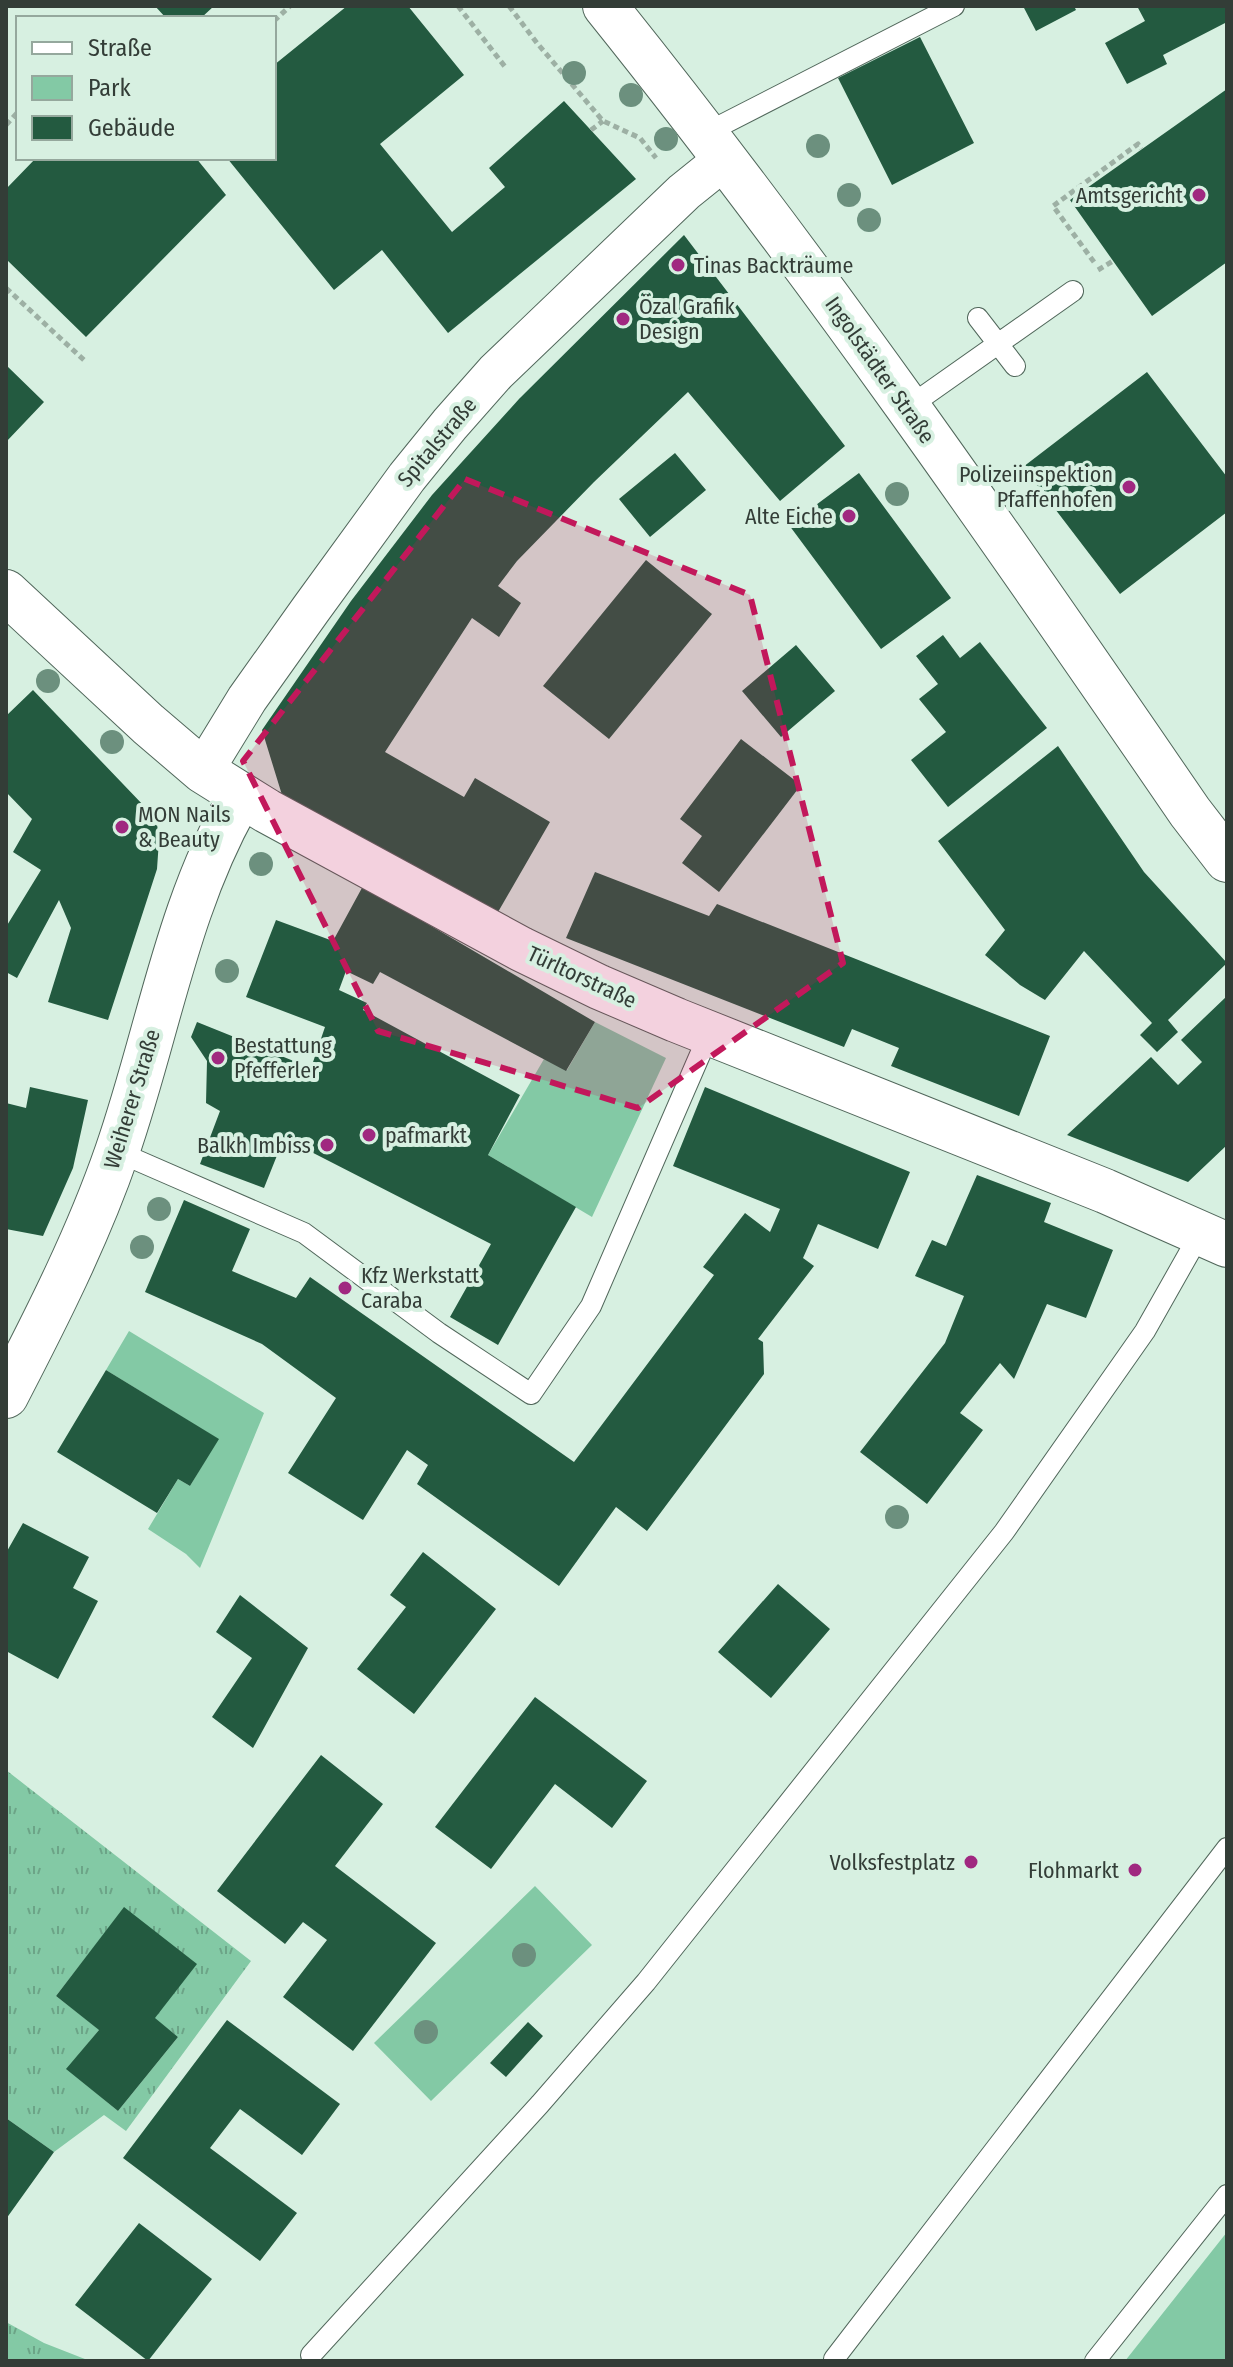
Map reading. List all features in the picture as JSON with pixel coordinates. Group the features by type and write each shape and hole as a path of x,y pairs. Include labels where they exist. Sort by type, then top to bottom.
{"street":[{"name":"Ingolstädter Straße","path":"605,6 714,147 907,408 1190,812 1227,860"},
{"name":"Spitalstraße","path":"203,771 247,699 424,456 496,372 684,192 714,147"},
{"name":"Türltorstraße","path":"6,592 203,771 241,796 521,949 599,987 709,1034 1105,1191 1214,1239"},
{"name":"Weiherer Straße","path":"6,1396 77,1252 118,1152 188,910 219,834 241,796"}],"lane":[{"path":"714,147 954,6"},
{"path":"907,408 1073,291"},
{"path":"978,318 1015,366"},
{"path":"118,1152 304,1233 439,1333 531,1394 591,1306 709,1034"},
{"path":"311,2355 540,2104 646,1982 985,1557 1214,1239"},
{"path":"834,2359 1227,1848"},
{"path":"1095,2361 1227,2195"}],"path":[{"path":"458,6 506,68"},
{"path":"509,6 603,121 640,138 684,192"},
{"path":"591,130 603,121"},
{"path":"1100,269 1053,206 1138,144 1141,149"},
{"path":"6,288 85,361"}],"highlighted area":[{"path":"465,479 750,595 843,963 638,1108 378,1031 243,761"}],"green space":[{"path":"595,1022 666,1058 592,1217 488,1155 544,1059 567,1070"},
{"path":"129,1331 264,1413 200,1568 186,1554 148,1529 178,1479 190,1486 218,1439 106,1370"},
{"path":"6,1770 251,1961 126,2131 104,2115 54,2152 6,2118","holes":["124,1908 196,1964 128,2052 56,1996","155,2019 178,2037 118,2111 67,2069 99,2030 128,2052"]},
{"path":"535,1886 592,1945 431,2101 374,2043"},
{"path":"1227,2232 1227,2361 1125,2361"},
{"path":"6,2322 44,2343 90,2361 6,2361"}],"building":[{"path":"155,6 214,6 203,16 164,16"},
{"path":"347,6 408,6 464,75 380,144 452,232 505,187 489,168 564,101 636,179 448,333 382,250 334,290 229,160 276,160 276,63"},
{"path":"1023,6 1074,6 1076,10 1036,31"},
{"path":"1137,6 1227,6 1227,22 1163,55 1167,64 1127,84 1105,43 1145,21"},
{"path":"920,37 974,143 892,185 838,78"},
{"path":"1227,89 1227,262 1152,316 1070,200"},
{"path":"34,160 198,160 226,195 86,337 6,259 6,189"},
{"path":"684,235 845,446 780,501 688,392 517,561 498,586 521,603 499,637 472,618 385,752 464,797 475,778 550,822 494,919 282,795 262,730 351,601 432,495 519,399"},
{"path":"6,365 44,402 6,442"},
{"path":"1147,372 1227,477 1227,512 1120,594 1023,467"},
{"path":"675,453 706,490 650,537 619,499"},
{"path":"859,473 951,598 881,649 789,525"},
{"path":"646,560 712,614 609,739 543,686"},
{"path":"943,635 960,658 980,642 1047,728 948,807 911,760 946,732 919,699 938,684 916,656"},
{"path":"796,645 835,691 781,737 742,691"},
{"path":"33,690 145,807 157,824 157,869 108,1020 48,1002 71,928 59,900 17,978 6,972 6,927 41,870 13,852 32,819 6,792 6,716"},
{"path":"741,739 801,785 719,892 682,863 702,836 680,819"},
{"path":"1058,746 1144,872 1227,963 1168,1020 1178,1032 1157,1052 1140,1035 1152,1023 1084,951 1045,1000 1020,985 985,955 1005,930 938,841"},
{"path":"595,872 709,916 717,904 1050,1036 1019,1116 891,1066 899,1048 852,1029 844,1047 566,938"},
{"path":"363,886 595,1022 566,1071 380,972 373,984 346,971 339,990 367,1003 363,1010 520,1095 488,1155 576,1207 498,1345 450,1317 491,1244 284,1138 264,1188 200,1164 220,1111 206,1103 207,1061 191,1037 197,1022 311,1068 325,1027 246,997 276,920 333,941"},
{"path":"1227,996 1227,1145 1188,1182 1067,1135 1151,1057 1178,1085 1202,1062 1181,1040"},
{"path":"30,1087 88,1100 73,1168 43,1236 6,1229 6,1103 26,1108"},
{"path":"705,1087 910,1172 878,1249 818,1224 803,1258 814,1266 758,1339 763,1342 764,1374 647,1531 616,1507 559,1586 417,1484 428,1465 407,1450 363,1520 288,1473 336,1398 262,1344 145,1292 184,1200 250,1229 232,1271 296,1298 310,1277 574,1462 714,1275 703,1267 745,1213 770,1232 780,1209 673,1166"},
{"path":"977,1175 1051,1203 1044,1222 1113,1250 1086,1318 1047,1304 1014,1379 1000,1363 960,1413 983,1430 927,1504 860,1452 945,1343 964,1296 915,1276 932,1240 946,1246"},
{"path":"106,1370 219,1439 190,1486 178,1479 157,1513 57,1452"},
{"path":"23,1523 89,1557 73,1588 98,1601 58,1679 6,1651 6,1553"},
{"path":"423,1552 496,1609 414,1714 357,1669 406,1607 390,1595"},
{"path":"778,1584 830,1629 771,1698 718,1652"},
{"path":"240,1595 308,1648 253,1748 212,1717 252,1658 216,1632"},
{"path":"535,1697 647,1781 612,1828 555,1784 491,1869 435,1827"},
{"path":"321,1755 383,1804 335,1866 436,1943 353,2051 283,1997 327,1940 303,1922 285,1944 217,1891"},
{"path":"124,1907 197,1964 155,2018 178,2037 118,2111 66,2069 99,2030 56,1996"},
{"path":"227,2020 340,2104 302,2155 240,2109 210,2148 297,2213 260,2261 123,2158"},
{"path":"528,2022 543,2036 506,2077 490,2063"},
{"path":"6,2118 54,2152 6,2219"},
{"path":"139,2223 212,2279 148,2361 75,2305"}],"place":[{"name":"Amtsgericht","path":"1199,195"},
{"name":"Tinas Backträume","path":"678,265"},
{"name":"Özal Grafik Design","path":"623,319"},
{"name":"Polizeiinspektion Pfaffenhofen","path":"1129,487"},
{"name":"Alte Eiche","path":"849,516"},
{"name":"MON Nails & Beauty","path":"122,827"},
{"name":"Bestattung Pfefferler","path":"218,1058"},
{"name":"pafmarkt","path":"369,1135"},
{"name":"Balkh Imbiss","path":"327,1145"},
{"name":"Kfz Werkstatt Caraba","path":"345,1288"},
{"name":"Volksfestplatz","path":"971,1862"},
{"name":"Flohmarkt","path":"1135,1870"}]}
